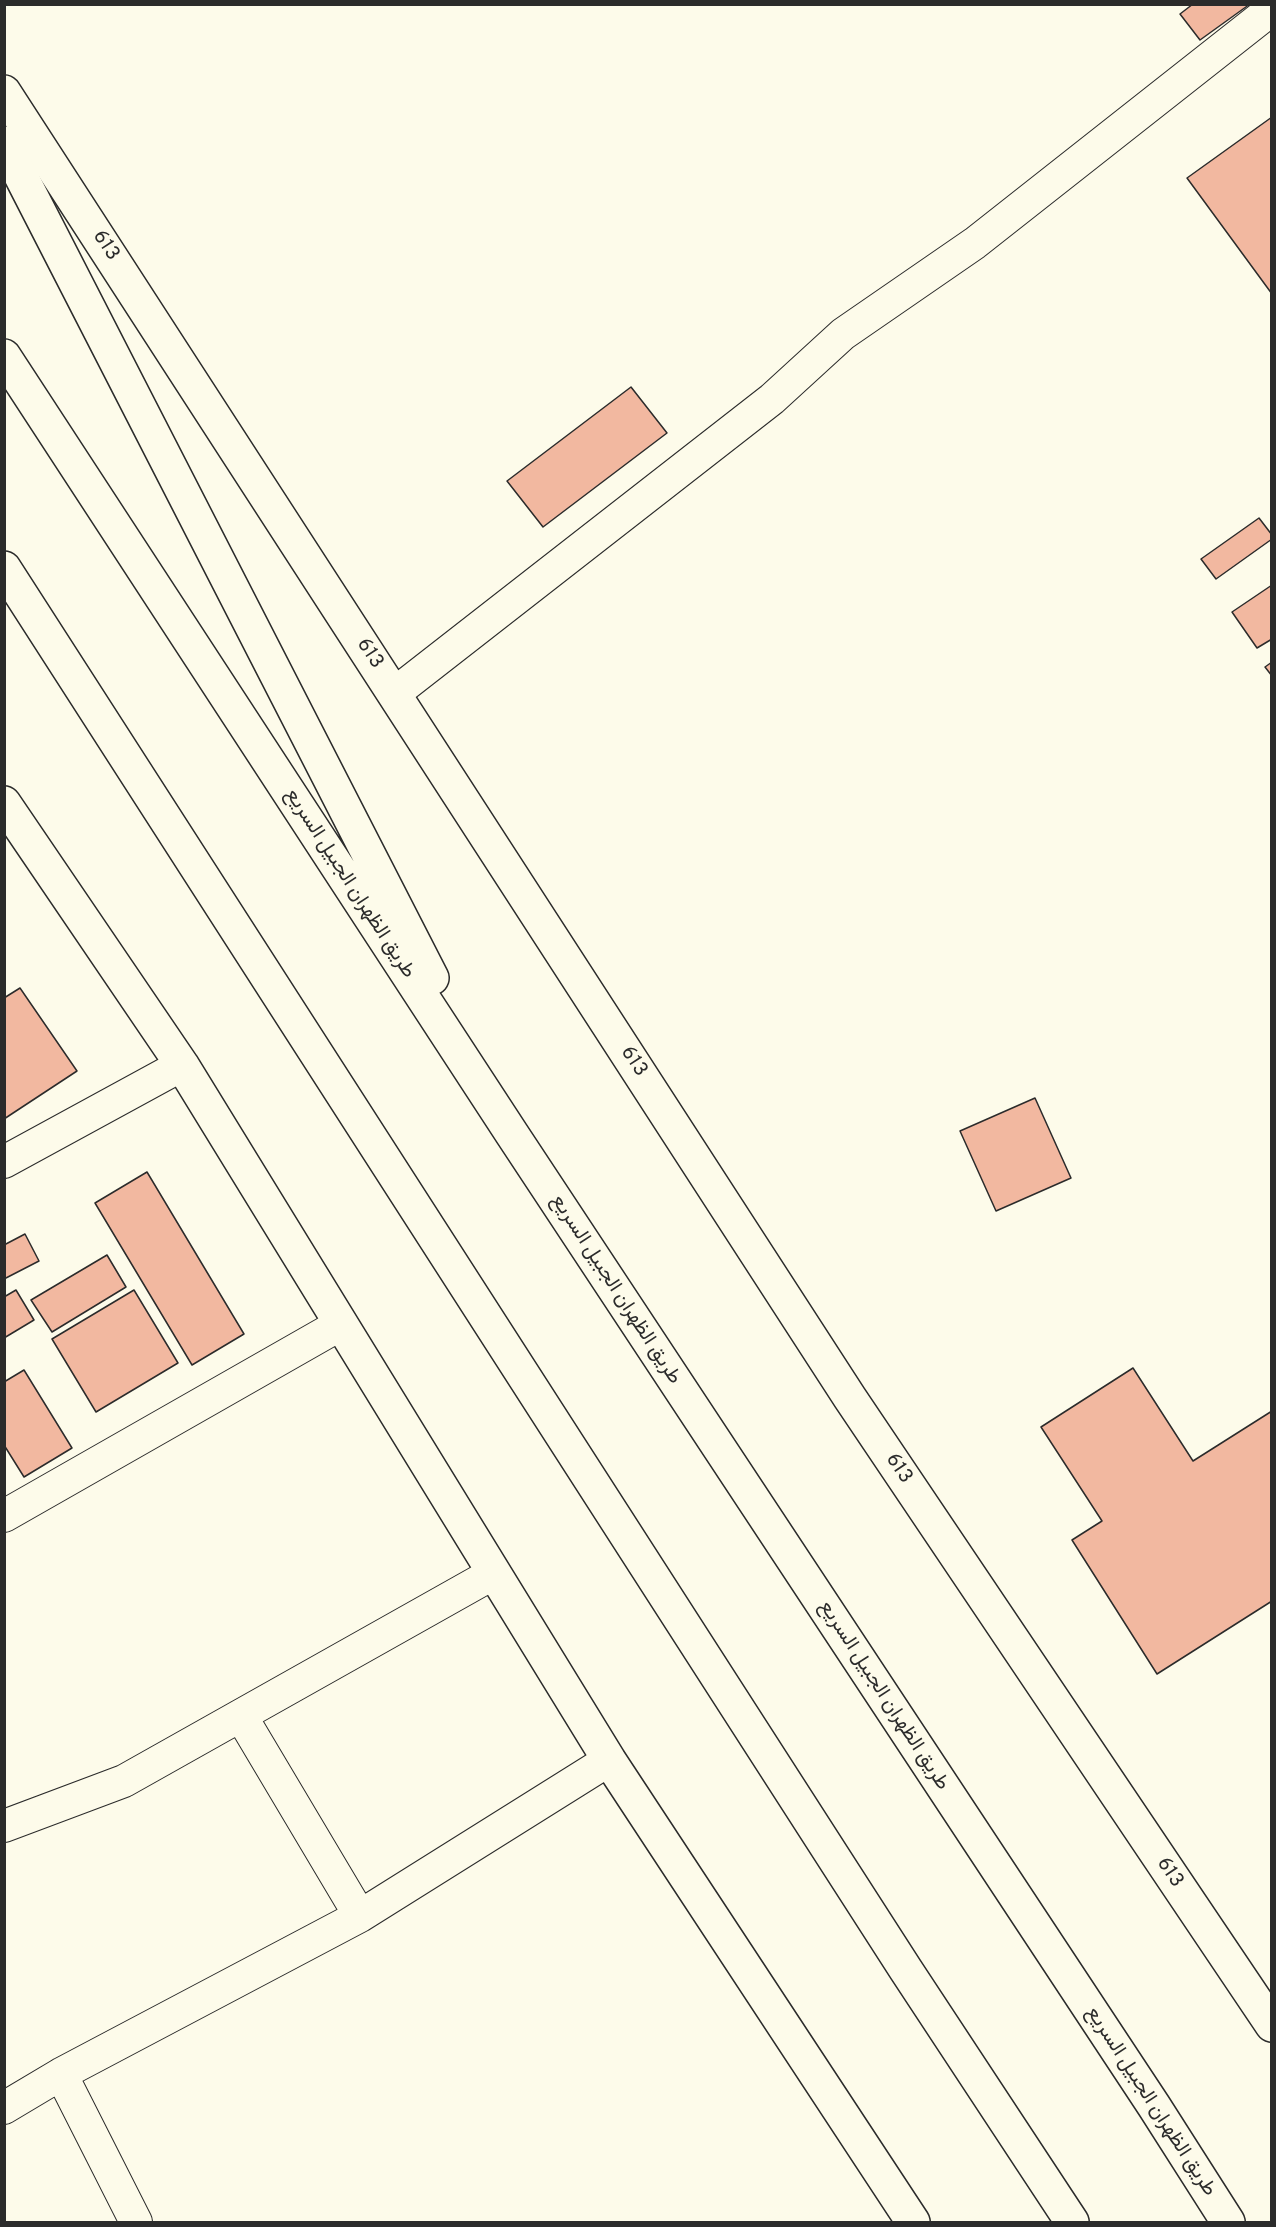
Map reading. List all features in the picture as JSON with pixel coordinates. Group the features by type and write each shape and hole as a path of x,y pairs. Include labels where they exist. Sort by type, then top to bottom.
{"main road":[{"name":"613","path":"4,92 850,1398 1272,2025"},
{"path":"4,143 512,1134"},
{"name":"طريق الظهران الجبيل السريع","path":"4,356 512,1134 1154,2106 1228,2223"},
{"path":"4,568 906,1970 1072,2223"},
{"path":"4,803 182,1065 609,1760 913,2223"},
{"path":"906,1970 1050,2223"},
{"path":"1154,2106 1249,2223"}],"street":[{"path":"395,693 772,399 843,334 975,243 1272,9"},
{"path":"4,1162 182,1065"},
{"path":"4,1516 341,1324"},
{"path":"4,1826 124,1781 494,1573"},
{"path":"241,1716 360,1916"},
{"path":"4,2108 61,2074 360,1916 609,1760"},
{"path":"61,2074 136,2223"}],"building":[{"path":"1193,4 1250,4 1200,40 1180,14"},
{"path":"1272,117 1272,294 1187,178"},
{"path":"631,387 667,433 543,527 507,481"},
{"path":"1259,518 1272,535 1272,539 1216,579 1201,559"},
{"path":"1272,585 1272,639 1257,648 1232,612"},
{"path":"1272,662 1272,676 1265,667"},
{"path":"20,988 77,1071 4,1119 4,998"},
{"path":"1035,1098 1071,1178 996,1211 960,1131"},
{"path":"147,1172 244,1334 192,1365 95,1203"},
{"path":"25,1234 39,1261 4,1279 4,1245"},
{"path":"107,1255 126,1287 52,1332 31,1300"},
{"path":"16,1290 34,1320 4,1338 4,1297"},
{"path":"134,1290 178,1363 96,1412 52,1339"},
{"path":"1133,1368 1193,1461 1272,1411 1272,1601 1157,1674 1072,1540 1102,1521 1041,1427"},
{"path":"24,1370 72,1448 24,1477 4,1445 4,1382"}]}
